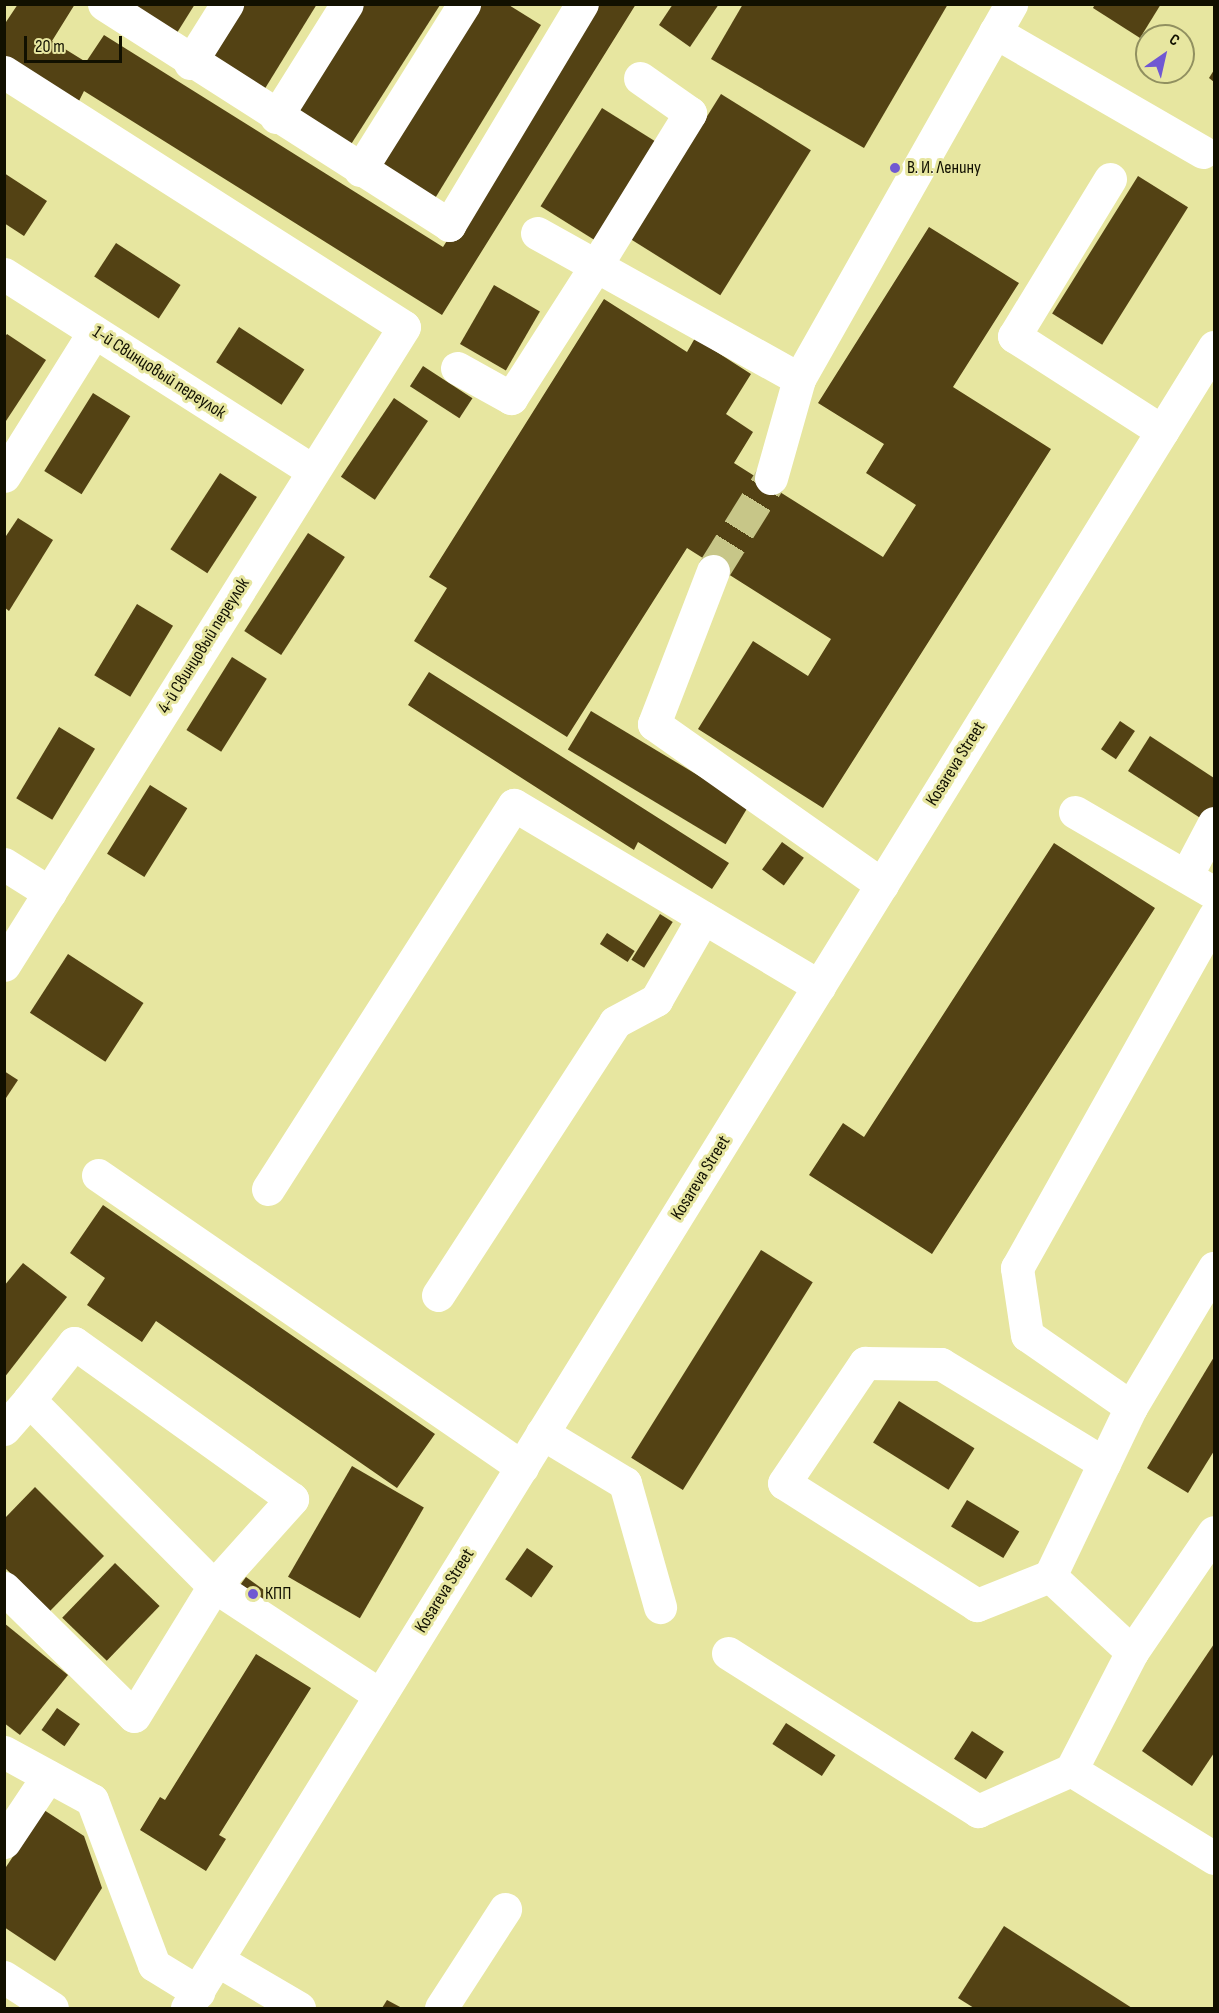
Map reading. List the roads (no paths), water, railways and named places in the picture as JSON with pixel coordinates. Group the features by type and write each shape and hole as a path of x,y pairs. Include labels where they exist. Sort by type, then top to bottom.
{"street":[{"path":"104,4 190,63 448,225 571,8"},
{"path":"190,63 227,4"},
{"path":"276,117 347,4"},
{"path":"360,170 464,4"},
{"path":"771,478 799,379 1003,18 1203,152"},
{"name":"4-й Свинцовый переулок","path":"4,72 404,327 4,965"},
{"path":"457,368 512,399 690,113 640,78"},
{"path":"1110,179 1014,336 1162,431"},
{"path":"537,233 799,379"},
{"name":"1-й Свинцовый переулок","path":"4,274 313,471"},
{"path":"4,476 94,332"},
{"name":"Kosareva Street","path":"193,2000 1215,347"},
{"path":"713,571 654,724 882,885"},
{"path":"268,1189 514,805 819,986"},
{"path":"1076,812 1215,893"},
{"path":"1186,876 1215,823"},
{"path":"4,864 50,893"},
{"path":"1131,1407 1027,1335 1017,1268 1215,917"},
{"path":"438,1295 615,1022 656,1000 703,918"},
{"path":"98,1175 522,1467"},
{"path":"1104,1463 941,1364 865,1363 784,1483 977,1605 1050,1576 1131,1407 1215,1268"},
{"path":"4,1429 74,1343 291,1499 214,1586 134,1716 4,1588"},
{"path":"29,1400 214,1586 380,1695"},
{"path":"542,1433 626,1483 660,1607"},
{"path":"728,1653 978,1811 1071,1770 1132,1652 1215,1532"},
{"path":"1050,1576 1132,1652"},
{"path":"4,1752 92,1800 154,1965 193,2000"},
{"path":"1071,1770 1215,1858"},
{"path":"4,1842 48,1776"},
{"path":"441,2008 505,1909"},
{"path":"217,1960 299,2008"},
{"path":"4,1977 41,2005"}],"tunnel":[{"path":"713,571 771,478"}],"place":[{"name":"В. И. Ленину","path":"895,168"},
{"name":"КПП","path":"253,1594"}]}
